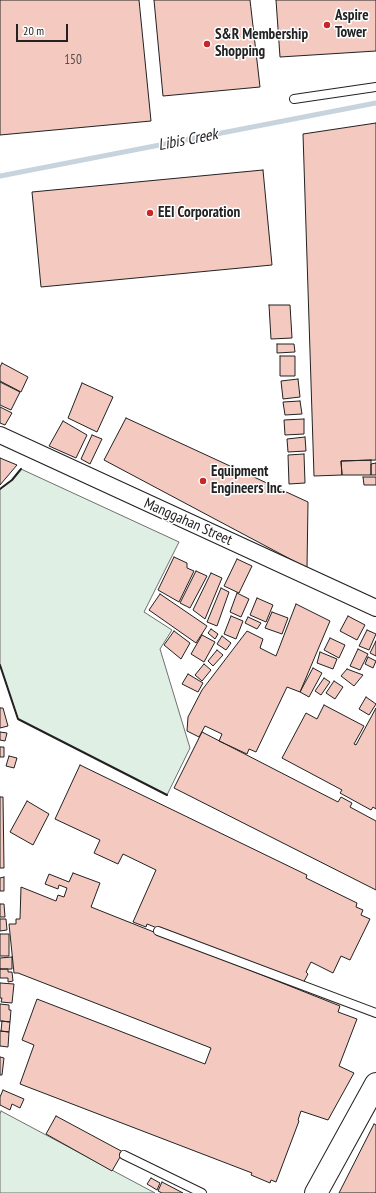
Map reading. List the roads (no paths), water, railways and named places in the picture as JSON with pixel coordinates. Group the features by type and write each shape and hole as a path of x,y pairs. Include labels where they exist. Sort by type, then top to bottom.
{"street":[{"name":"Manggahan Street","path":"0,435 376,608"},
{"path":"316,1193 376,1084"}],"lane":[{"path":"294,99 376,87"},
{"path":"158,932 376,1013"},
{"path":"124,1155 202,1193"}],"waterway":[{"name":"Libis Creek","path":"0,176 376,103"}],"place":[{"name":"Aspire Tower","path":"327,25"},
{"name":"S&R Membership Shopping","path":"207,44"},
{"name":"EEI Corporation","path":"150,213"},
{"name":"Equipment Engineers Inc.","path":"203,481"}]}
